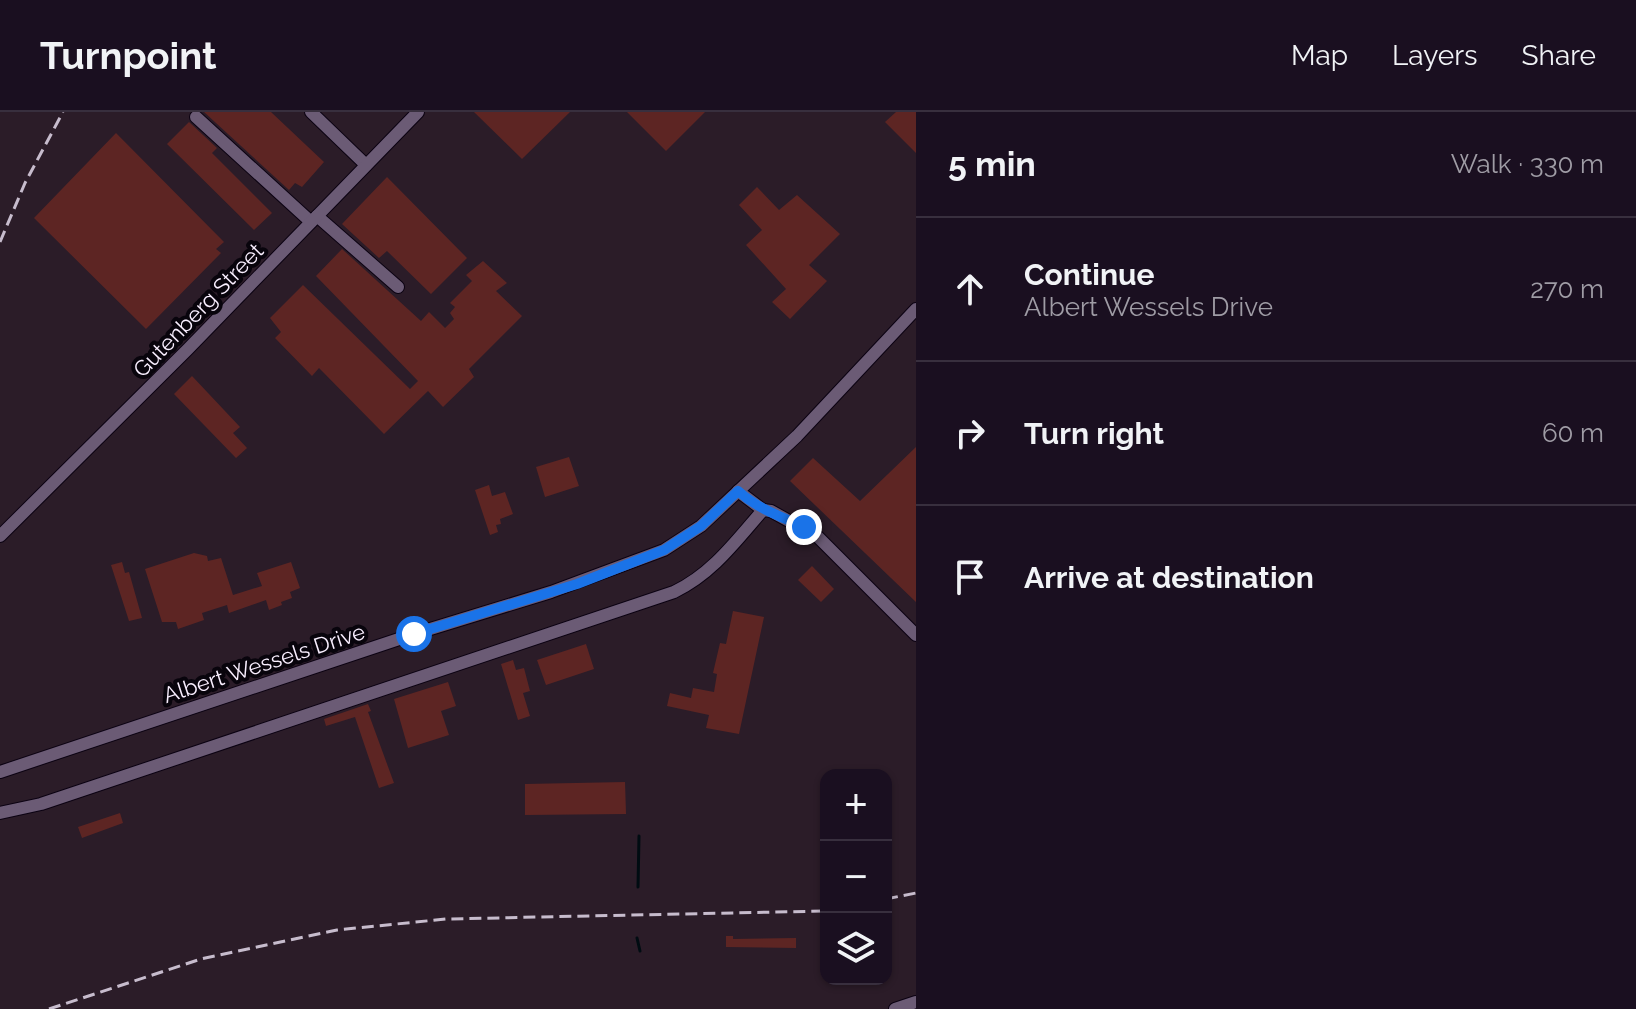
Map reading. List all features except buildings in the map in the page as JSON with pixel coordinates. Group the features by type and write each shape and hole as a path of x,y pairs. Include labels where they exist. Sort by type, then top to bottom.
{"street":[{"path":"311,112 366,165"},
{"name":"Gutenberg Street","path":"2,535 418,112"},
{"path":"196,117 398,287"},
{"name":"Albert Wessels Drive","path":"0,772 414,634 551,592 634,563 683,539 797,436 916,309"},
{"path":"738,491 763,510 804,527 818,537 916,635"},
{"path":"0,813 71,794 674,592 691,584 715,565 763,510"},
{"path":"895,1009 916,1002"}],"shaded area":[{"path":"0,112 916,112 916,1009 0,1009"}],"waterway":[{"path":"638,887 639,836"},
{"path":"637,938 640,951"}],"railway":[{"path":"0,242 25,183 63,112"},
{"path":"892,898 916,893"},
{"path":"49,1009 201,959 337,930 446,919 820,911"}],"route":[{"path":"414,634 577,584 664,550 701,526 738,491 763,510 804,527"}]}
